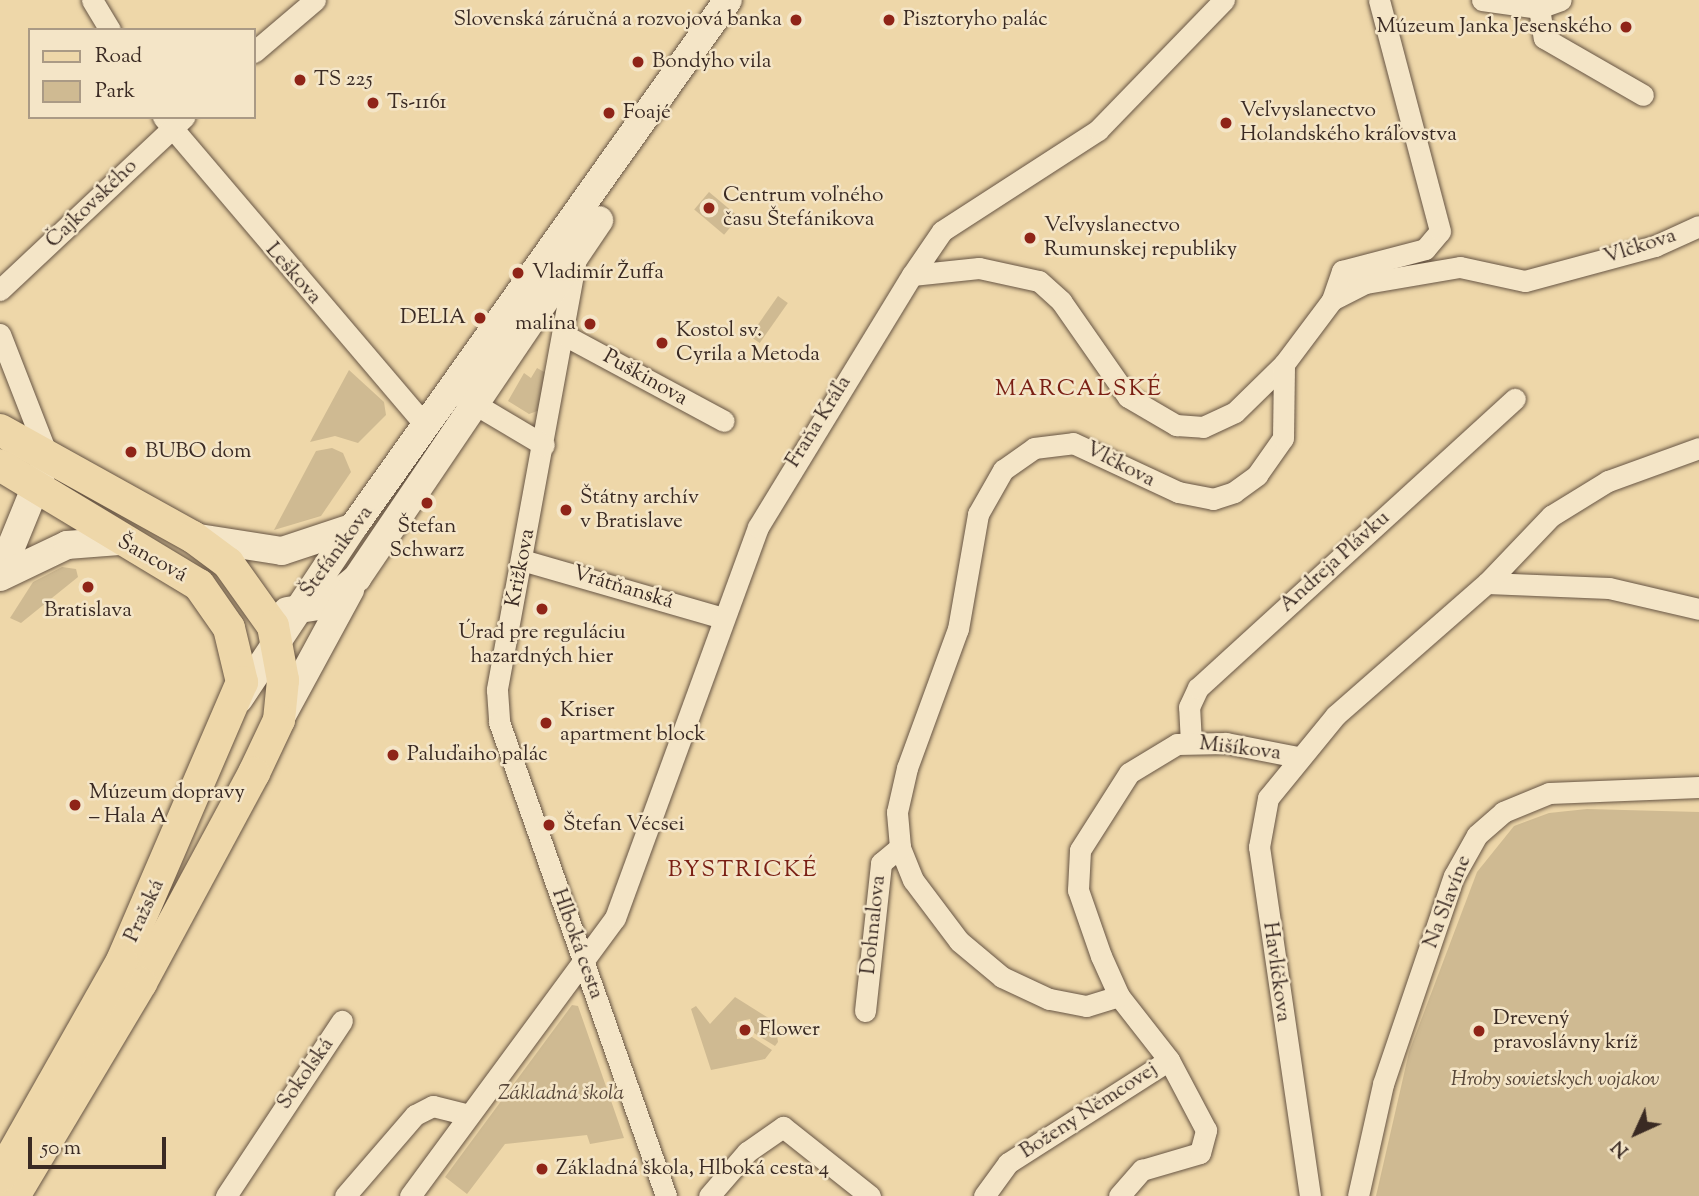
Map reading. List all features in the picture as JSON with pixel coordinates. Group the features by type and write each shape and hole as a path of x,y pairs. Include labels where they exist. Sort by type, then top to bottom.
{"main road":[{"name":"Štefánikova","path":"279,610 324,605 357,578 463,397 580,215 728,0"},
{"name":"Štefánikova","path":"279,610 354,526 427,427 463,397 576,255 751,0"},
{"name":"Šancová","path":"0,430 193,537 228,563 279,610 276,639"},
{"path":"0,576 48,457"},
{"name":"Šancová","path":"0,465 35,490 119,541 199,585 237,648 239,699"},
{"name":"Šancová","path":"193,537 282,551 354,526"},
{"path":"0,576 67,545 119,541"},
{"name":"Pražská","path":"14,1196 141,983 357,578"},
{"path":"199,585 279,610"},
{"name":"Pražská","path":"276,639 283,680 279,720"},
{"name":"Pražská","path":"0,1177 122,961 239,699 276,639"}],"street":[{"path":"92,0 109,28"},
{"path":"256,50 290,7 314,0"},
{"name":"Fraňa Kráľa","path":"581,962 615,918 758,527 795,458 912,275 942,231 1098,130 1206,8 1224,0"},
{"path":"912,275 970,267 1039,281 1061,301 1118,387 1182,427 1228,417 1284,364 1332,299 1342,271 1425,249 1440,231 1379,0"},
{"path":"1482,0 1539,8 1561,0"},
{"path":"1539,8 1545,38 1643,95"},
{"name":"Čajkovského","path":"0,290 172,121"},
{"name":"Leškova","path":"172,121 427,427"},
{"name":"Štefánikova","path":"576,255 580,215"},
{"name":"Vlčkova","path":"1332,299 1393,275 1460,267 1525,281 1656,246 1699,226"},
{"name":"Križkova","path":"497,690 566,336 576,255"},
{"path":"0,334 48,457"},
{"name":"Puškinova","path":"566,336 723,421"},
{"name":"Vlčkova","path":"1119,996 1069,1005 1002,977 942,923 900,847 897,812 907,768 958,629 978,514 996,478 1025,453 1063,442 1091,447 1178,492 1213,499 1234,492 1257,475 1283,438 1284,364"},
{"path":"463,397 544,445"},
{"name":"Andreja Plávku","path":"1191,743 1189,706 1198,688 1515,399"},
{"name":"Mišíkova","path":"1119,1196 1142,1170 1187,1161 1205,1144 1203,1122 1169,1060 1119,996 1078,890 1080,850 1110,794 1135,766 1191,743 1298,757 1336,715 1488,583 1568,503 1608,481 1699,448"},
{"name":"Vrátňanská","path":"522,560 723,618"},
{"path":"1488,583 1609,588 1699,609"},
{"name":"Hlboká cesta","path":"497,690 506,747 666,1196"},
{"name":"Havlíčkova","path":"1298,757 1268,798 1259,847 1310,1196"},
{"name":"Na Slavíne","path":"1358,1196 1383,1084 1454,876 1477,835 1515,805 1549,793 1699,787"},
{"name":"Dohnalova","path":"865,1011 881,863 900,847"},
{"path":"410,1196 581,962"},
{"name":"Sokolská","path":"226,1196 342,1021"},
{"name":"Boženy Němcovej","path":"984,1196 1008,1163 1169,1060"},
{"path":"345,1196 415,1115 433,1106 468,1115"},
{"path":"709,1196 747,1152 783,1127 870,1196"}],"green space":[{"path":"709,192 739,217 724,235 694,210"},
{"path":"778,296 788,303 760,343 750,336"},
{"path":"537,368 546,373 540,410 529,414 508,401 524,373 531,378"},
{"path":"349,370 384,402 386,415 358,443 335,436 310,442"},
{"path":"332,448 343,453 351,472 321,516 274,530 316,451"},
{"path":"62,567 76,569 78,577 21,623 10,618 33,582"},
{"name":"Hroby sovietskych vojakov","path":"1587,809 1699,812 1699,1196 1376,1196 1409,1052 1477,872 1514,826 1549,813"},
{"path":"735,997 775,1022 778,1042 775,1046 754,1033 750,1019 737,1022 737,1039 752,1037 772,1050 765,1059 711,1070 691,1009 696,1006 710,1024"},
{"name":"Základná škola","path":"572,1005 578,1006 624,1138 590,1144 587,1135 505,1144 467,1194 445,1177"}],"place":[{"name":"Slovenská záručná a rozvojová banka","path":"796,20"},
{"name":"Pisztoryho palác","path":"889,20"},
{"name":"Múzeum Janka Jesenského","path":"1626,27"},
{"name":"Bondyho vila","path":"638,62"},
{"name":"TS 225","path":"300,80"},
{"name":"Ts-1161","path":"373,103"},
{"name":"Foajé","path":"609,113"},
{"name":"Veľvyslanectvo Holandského kráľovstva","path":"1226,123"},
{"name":"Centrum voľného času Štefánikova","path":"709,208"},
{"name":"Veľvyslanectvo Rumunskej republiky","path":"1030,238"},
{"name":"Vladimír Žuffa","path":"518,273"},
{"name":"DELIA","path":"480,318"},
{"name":"malina","path":"590,324"},
{"name":"Kostol sv. Cyrila a Metoda","path":"662,343"},
{"name":"BUBO dom","path":"131,452"},
{"name":"Štefan Schwarz","path":"427,503"},
{"name":"Štátny archív v Bratislave","path":"566,510"},
{"name":"Bratislava","path":"88,587"},
{"name":"Úrad pre reguláciu hazardných hier","path":"542,609"},
{"name":"Kriser apartment block","path":"546,723"},
{"name":"Paluďaiho palác","path":"393,755"},
{"name":"Múzeum dopravy – Hala A","path":"75,805"},
{"name":"Štefan Vécsei","path":"549,825"},
{"name":"Flower","path":"745,1030"},
{"name":"Drevený pravoslávny kríž","path":"1479,1031"},
{"name":"Základná škola, Hlboká cesta 4","path":"542,1169"}],"district":[{"name":"MARCALSKÉ","path":"1079,390"},
{"name":"BYSTRICKÉ","path":"743,871"}]}
